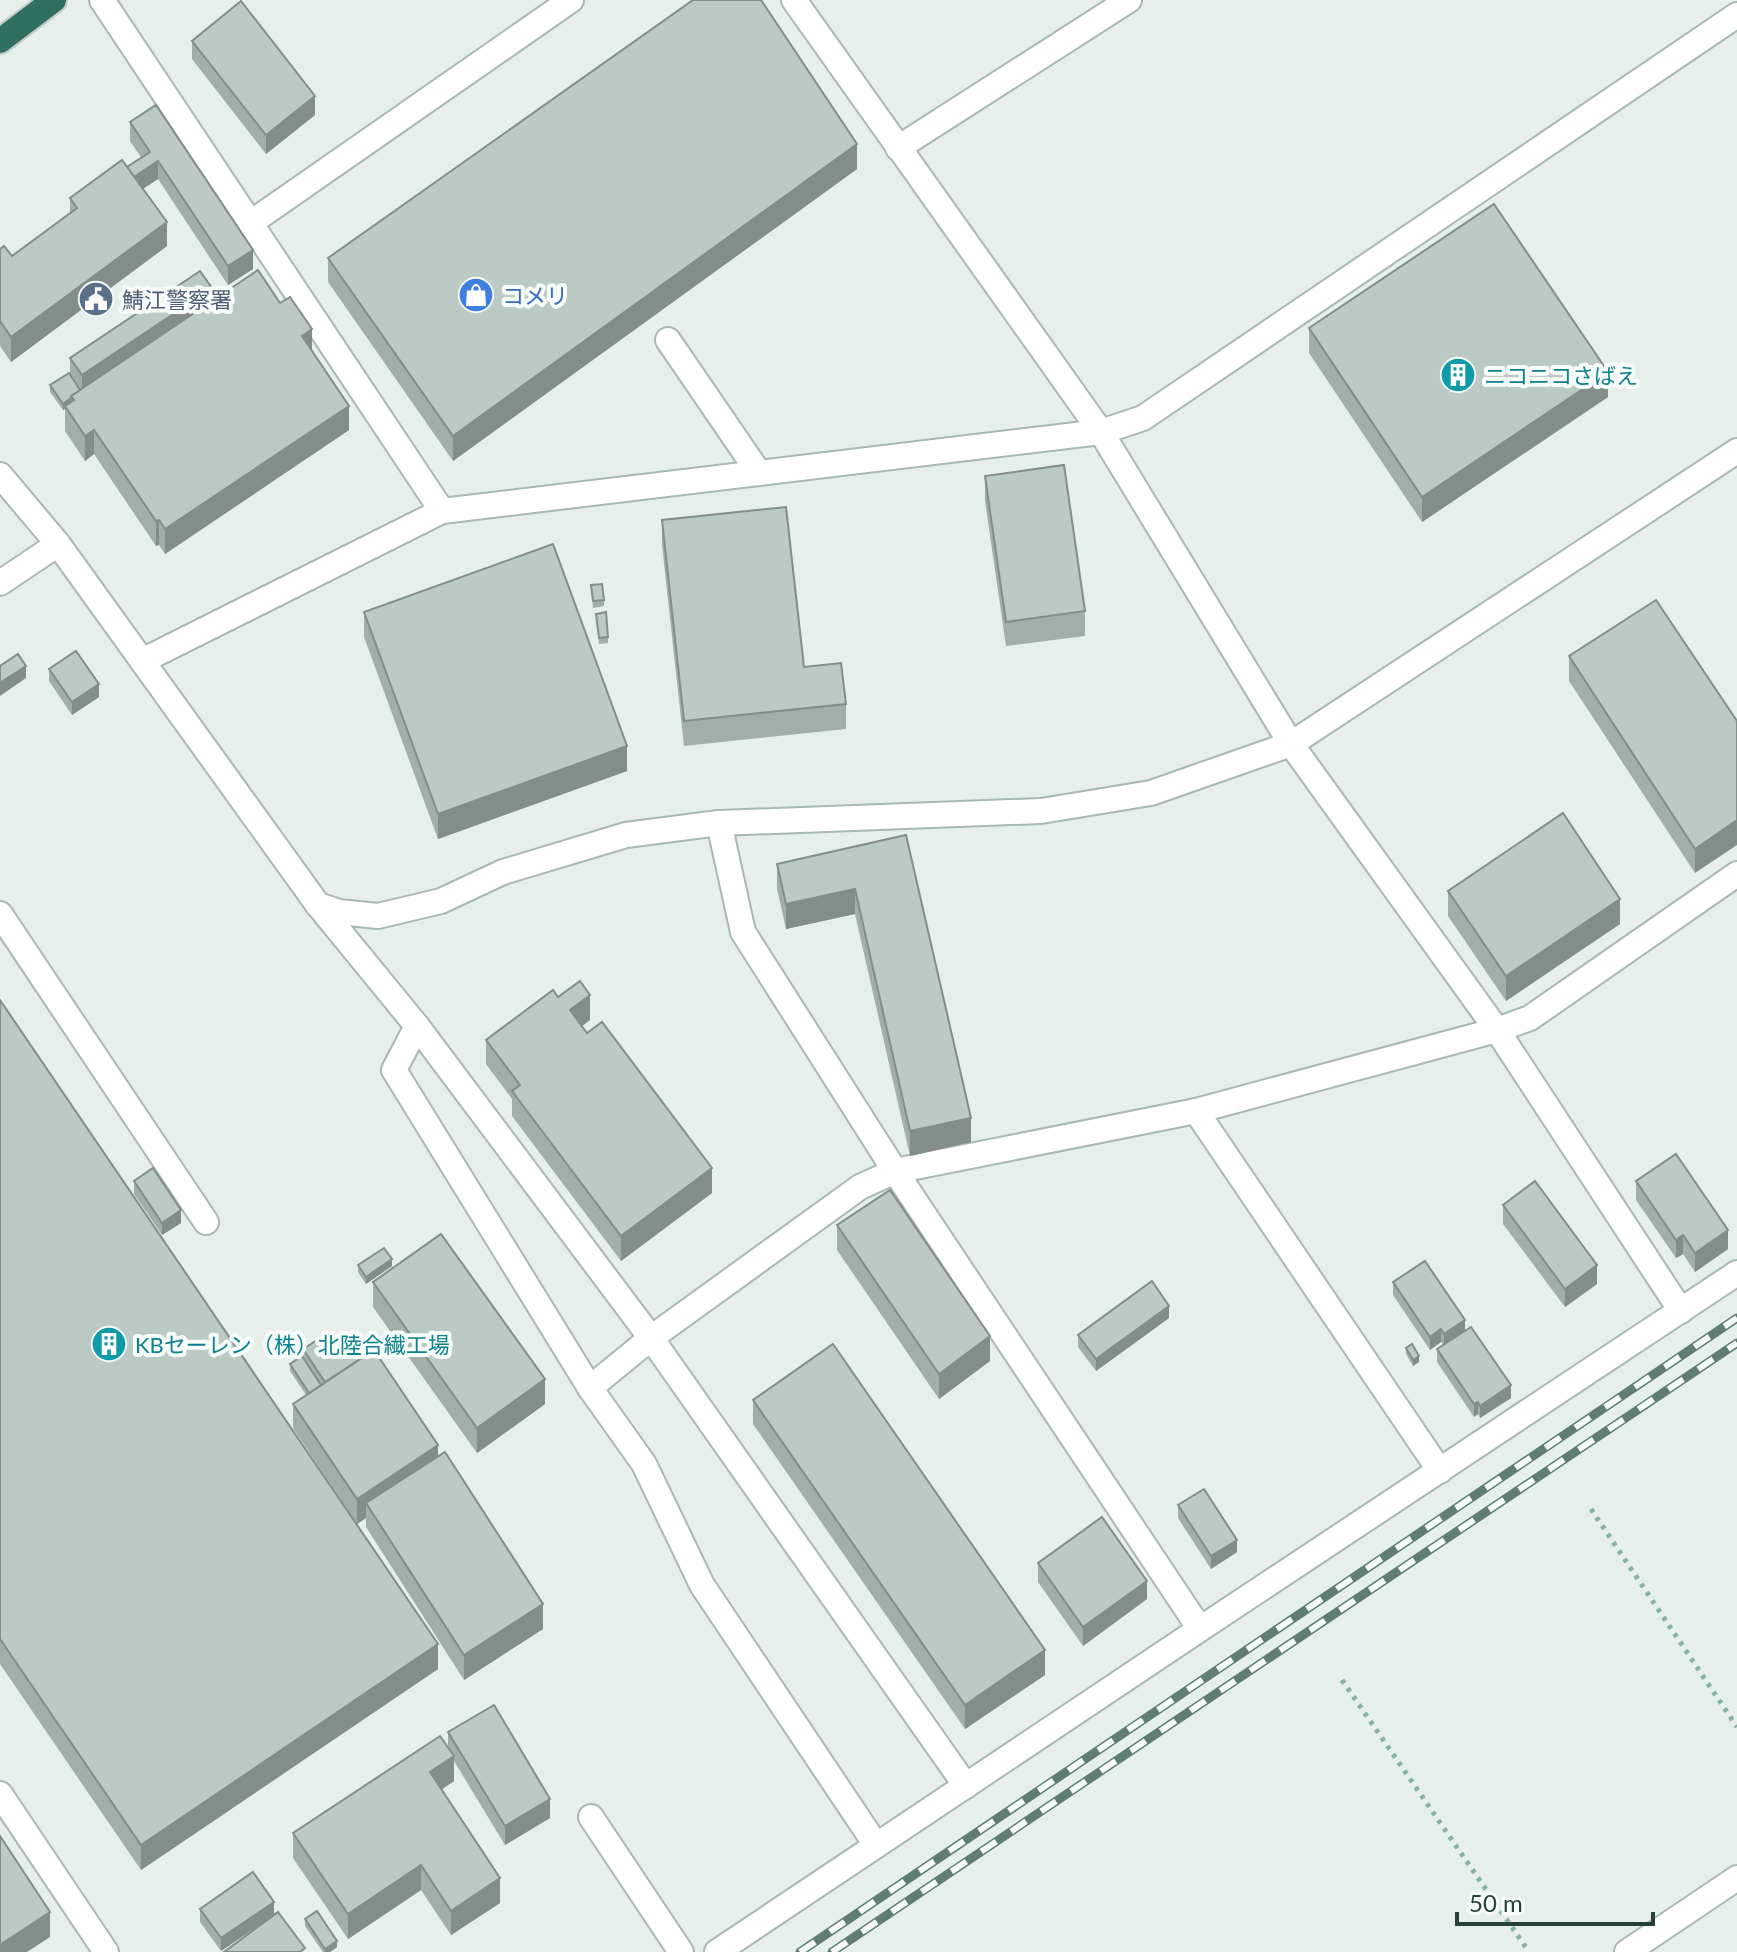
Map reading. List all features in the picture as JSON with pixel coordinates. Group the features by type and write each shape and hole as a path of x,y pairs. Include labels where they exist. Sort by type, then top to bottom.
{"highway":[{"path":"0,41 54,0"}],"street":[{"path":"102,0 442,511"},
{"path":"249,224 571,0"},
{"path":"794,0 1101,432 1291,744 1497,1030 1681,1311"},
{"path":"898,148 1129,0"},
{"path":"142,661 442,511 1101,432 1143,418 1737,15"},
{"path":"668,340 759,473"},
{"path":"318,905 339,912 378,916 441,901 503,872 626,835 719,823 1041,811 1151,793 1291,744 1737,451"},
{"path":"0,475 58,544 318,905 417,1026 651,1338 966,1786"},
{"path":"0,583 58,544"},
{"path":"719,823 743,932 895,1171 1200,1629"},
{"path":"590,1388 651,1338 860,1187 895,1171 1196,1111 1497,1030 1530,1018 1737,874"},
{"path":"0,914 206,1222"},
{"path":"417,1026 394,1070 590,1388 644,1464 702,1585 876,1845"},
{"path":"1196,1111 1440,1471"},
{"path":"717,1952 1737,1273"},
{"path":"0,1794 106,1952"},
{"path":"591,1817 681,1952"},
{"path":"1627,1952 1737,1878"}],"path":[{"path":"1591,1509 1737,1727"},
{"path":"1342,1680 1529,1952"}],"building":[{"path":"693,0 761,0 857,144 453,436 328,258"},
{"path":"241,1 315,96 266,135 192,41"},
{"path":"156,105 253,250 228,266 158,161 134,177 127,167 150,152 130,122"},
{"path":"122,160 167,222 11,337 0,321 0,249 4,246 12,256 77,208 70,198"},
{"name":"ニコニコさばえ","path":"1494,204 1608,372 1422,497 1309,328"},
{"path":"258,270 280,303 290,297 312,329 302,336 349,406 165,529 159,520 156,521 94,430 85,436 65,406 74,400 71,396"},
{"path":"200,271 212,288 82,375 70,358"},
{"path":"69,373 80,390 63,404 50,385"},
{"path":"1064,465 1085,611 1006,622 985,476"},
{"path":"786,507 804,667 841,663 846,704 684,721 662,520"},
{"path":"553,544 627,746 438,814 364,612"},
{"path":"602,584 604,600 593,601 591,585"},
{"path":"1656,600 1737,721 1737,820 1695,849 1569,656"},
{"path":"606,612 608,637 599,638 596,614"},
{"path":"76,651 99,684 72,702 49,669"},
{"path":"18,654 26,666 0,683 0,666"},
{"path":"1563,813 1620,899 1506,976 1448,891"},
{"path":"906,835 971,1118 910,1131 855,889 786,904 777,864"},
{"path":"580,981 590,995 570,1010 587,1033 602,1022 712,1168 621,1236 512,1091 520,1085 486,1040 553,990 558,997"},
{"name":"KBセーレン（株）北陸合繊工場","path":"0,1000 438,1644 141,1845 0,1639"},
{"path":"1676,1154 1728,1230 1695,1253 1683,1235 1676,1240 1636,1181"},
{"path":"153,1168 181,1210 162,1223 134,1181"},
{"path":"1535,1181 1597,1265 1565,1289 1503,1205"},
{"path":"890,1190 990,1336 939,1374 837,1225"},
{"path":"441,1234 545,1379 477,1428 373,1282"},
{"path":"384,1248 392,1259 366,1277 358,1265"},
{"path":"1425,1261 1465,1320 1444,1334 1441,1329 1430,1337 1393,1282"},
{"path":"1152,1281 1169,1306 1096,1359 1078,1335"},
{"path":"1471,1327 1511,1385 1480,1406 1478,1402 1474,1404 1437,1349"},
{"path":"330,1332 340,1346 356,1336 368,1354 325,1382 303,1349"},
{"path":"833,1344 1045,1650 965,1705 753,1400"},
{"path":"1412,1344 1419,1356 1413,1360 1406,1348"},
{"path":"374,1350 438,1445 357,1499 293,1404"},
{"path":"302,1356 321,1385 309,1393 290,1364"},
{"path":"445,1452 543,1604 464,1655 366,1503"},
{"path":"1204,1489 1237,1540 1211,1556 1178,1505"},
{"path":"1102,1517 1147,1581 1083,1627 1038,1563"},
{"path":"494,1705 550,1799 505,1826 448,1732"},
{"path":"440,1736 454,1756 430,1772 500,1878 451,1911 421,1865 348,1914 293,1833"},
{"path":"0,1836 50,1912 0,1945"},
{"path":"253,1872 274,1902 221,1938 200,1909"},
{"path":"317,1911 337,1941 325,1949 305,1919"},
{"path":"278,1912 305,1948 300,1952 224,1952"}],"railway":[{"path":"800,1952 1737,1318"},
{"path":"832,1952 1737,1343"}],"place":[{"name":"コメリ","path":"476,295"},
{"name":"鯖江警察署","path":"96,299"},
{"name":"ニコニコさばえ","path":"1458,375"},
{"name":"KBセーレン（株）北陸合繊工場","path":"109,1344"}]}
